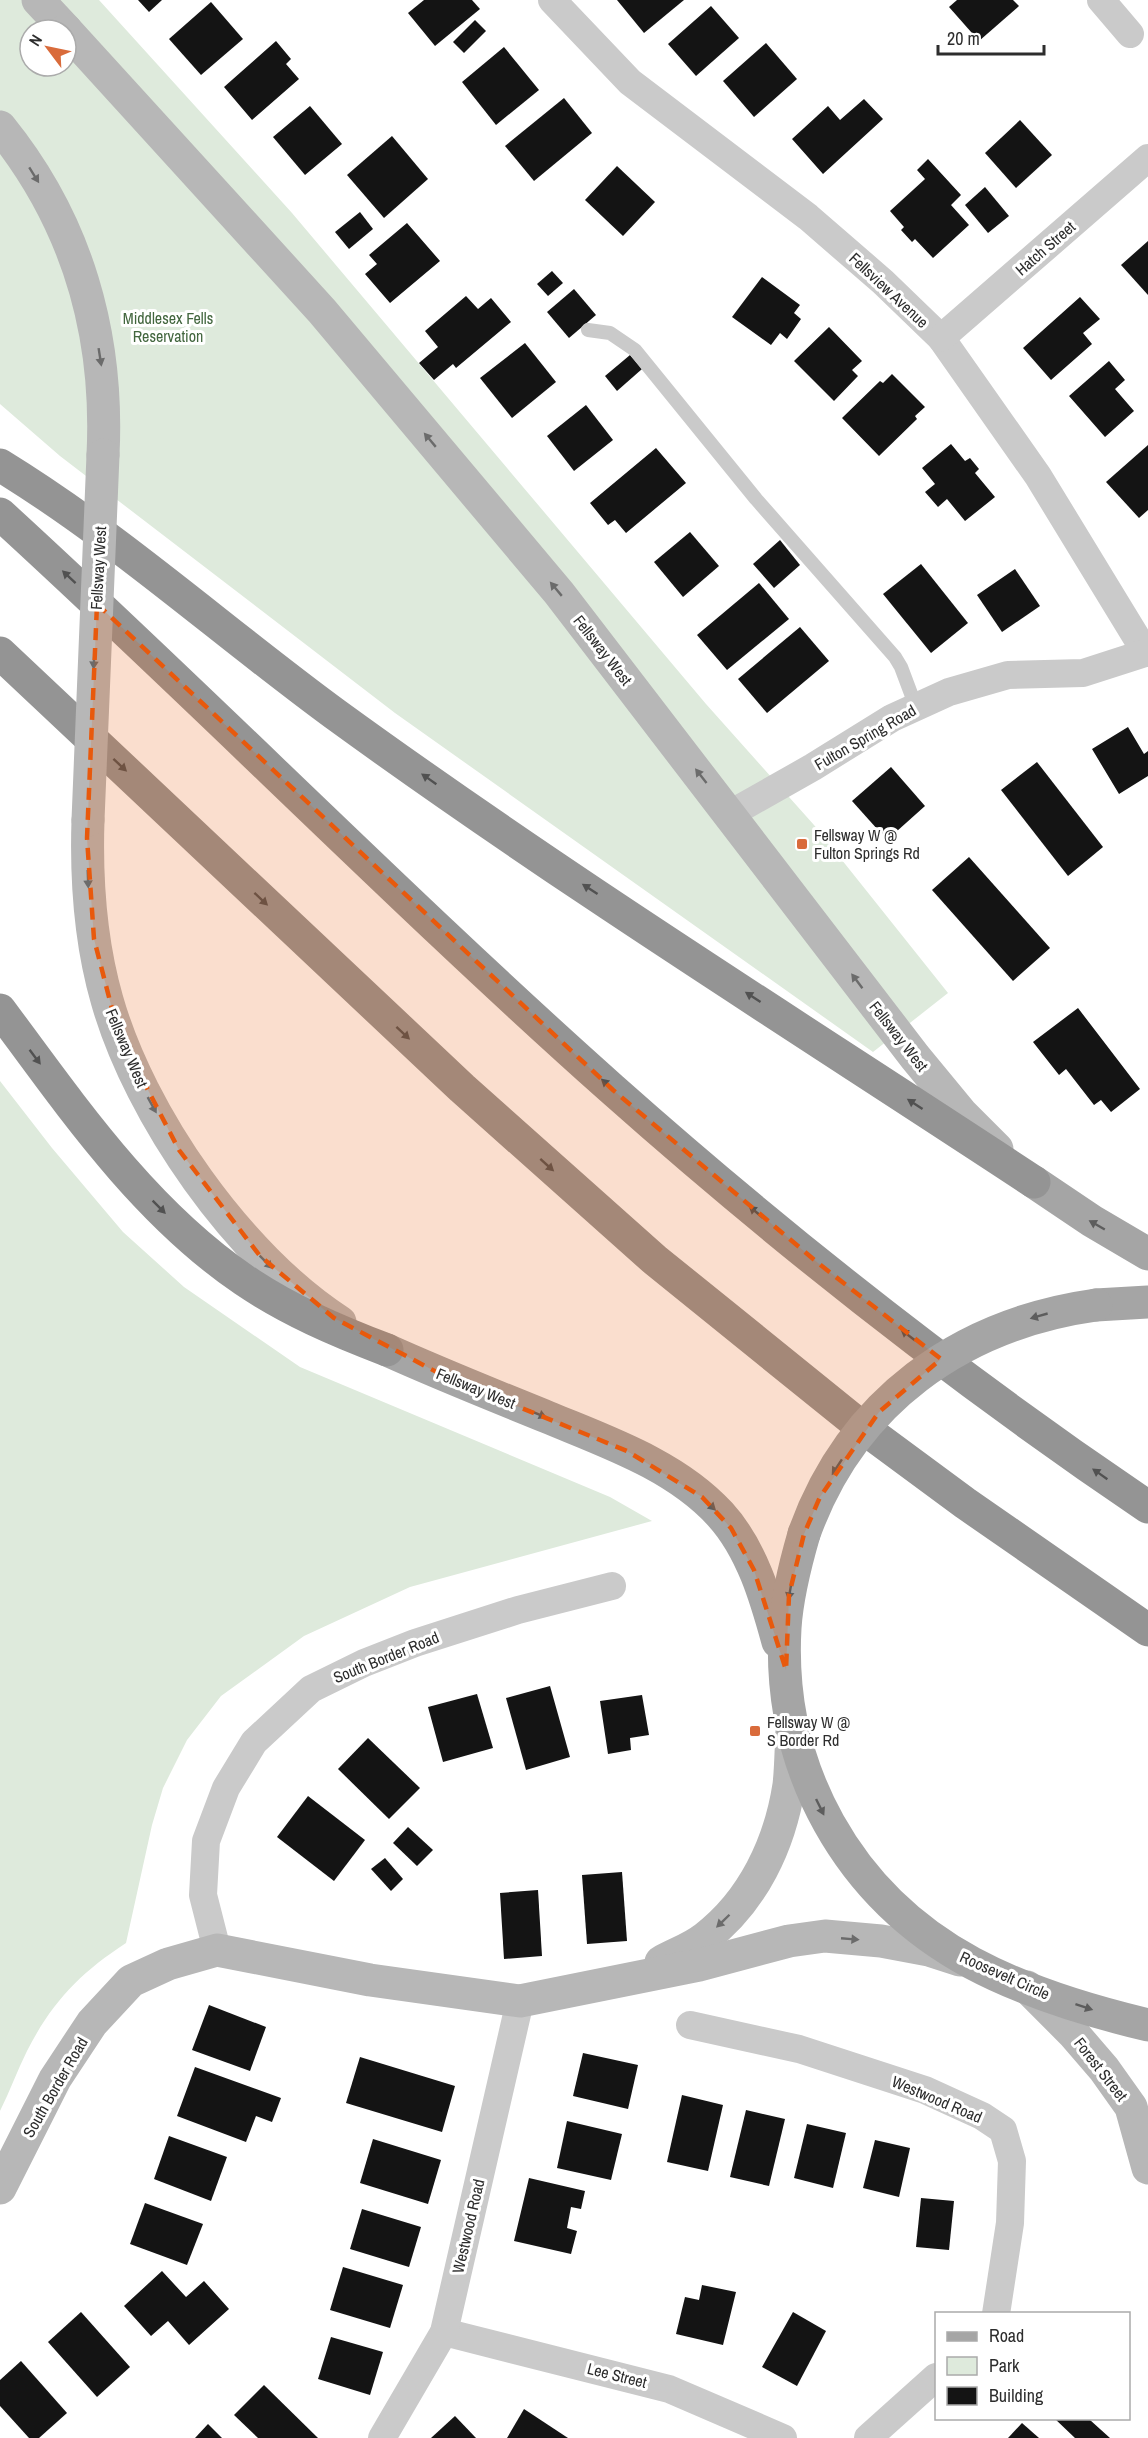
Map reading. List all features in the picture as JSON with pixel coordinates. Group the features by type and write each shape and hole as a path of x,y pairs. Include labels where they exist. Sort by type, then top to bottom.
{"highway":[{"path":"0,465 51,496 335,713 542,858 1035,1182"},
{"path":"0,514 430,922 640,1113 783,1234 917,1342 1148,1507"},
{"path":"0,653 462,1088 655,1260 858,1424 965,1503 1148,1630"},
{"path":"0,1010 123,1169 222,1264 272,1297 328,1326 387,1350"}],"main road":[{"name":"Fellsway West","path":"56,14 322,311 559,593 915,1057 962,1114 1035,1182 1092,1221 1148,1254"},
{"name":"Fellsway West","path":"0,127 57,214 81,274 92,314 102,367 105,400 87,820 88,888 100,970 118,1032 135,1073 161,1121 198,1178 260,1256 284,1279 334,1318 387,1350 448,1378 654,1464 702,1497 731,1528 754,1570 774,1626 786,1670"},
{"name":"Roosevelt Circle","path":"1148,1302 1096,1305 1052,1312 996,1330 951,1353 925,1371 879,1412 845,1454 820,1497 804,1534 789,1595 786,1626 786,1670 792,1721 804,1766 816,1801 842,1847 859,1869 894,1907 915,1925 973,1964 1027,1987 1096,2011 1148,2025"},
{"name":"South Border Road","path":"627,1979 704,1939 734,1912 759,1876 779,1832 789,1784 792,1721"},
{"name":"South Border Road","path":"0,2188 55,2079 92,2023 131,1981 168,1964 217,1950 370,1980 520,2001 699,1965 789,1941 825,1936 891,1943 929,1950 973,1964"},
{"name":"Forest Street","path":"1027,1987 1073,2033 1104,2069 1131,2106 1148,2168"}],"street":[{"name":"Fellsview Avenue","path":"552,0 630,82 808,217 883,282 941,338 1038,476 1147,652"},
{"path":"1101,0 1130,34"},
{"name":"Hatch Street","path":"941,338 1148,158"},
{"name":"Fulton Spring Road","path":"730,813 813,767 892,718 949,692 1008,675 1083,672 1147,652"},
{"name":"South Border Road","path":"217,1950 203,1895 206,1841 226,1788 254,1742 311,1689 364,1663 415,1643 518,1611 612,1586"},
{"name":"Westwood Road","path":"382,2438 444,2332 520,2001"},
{"name":"Westwood Road","path":"690,2025 799,2049 925,2090 982,2116 1003,2130 1012,2161 1010,2223 996,2312"},
{"name":"Lee Street","path":"444,2332 669,2389 783,2438"},
{"path":"868,2438 935,2378"}],"lane":[{"path":"588,330 610,333 635,350 756,499 895,657 916,707"}],"highlighted area":[{"path":"97,604 613,1090 818,1263 941,1359 879,1412 820,1497 804,1534 789,1595 786,1670 754,1570 731,1528 702,1497 627,1451 448,1378 334,1318 260,1256 179,1150 118,1032 94,939 87,838"}],"green space":[{"name":"Middlesex Fells Reservation","path":"0,0 99,0 292,213 706,704 814,825 948,993 873,1052 395,713 60,456 0,404"},
{"path":"0,1081 52,1148 123,1232 184,1287 300,1367 610,1497 652,1521 410,1587 304,1636 221,1696 187,1740 163,1788 152,1825 126,1943 81,1977 57,2003 27,2051 0,2111"}],"building":[{"path":"138,0 162,0 149,12"},
{"path":"424,0 472,0 480,9 435,46 408,13"},
{"path":"617,0 684,0 644,33"},
{"path":"957,0 1013,0 1019,6 979,41 949,7"},
{"path":"211,2 243,39 201,75 169,39"},
{"path":"711,6 739,38 696,76 668,44"},
{"path":"475,20 486,31 464,53 453,42"},
{"path":"276,41 291,59 286,64 299,79 252,120 224,87"},
{"path":"766,43 797,79 754,117 723,81"},
{"path":"504,47 539,90 496,125 462,82"},
{"path":"564,98 592,133 534,181 505,146"},
{"path":"864,99 883,119 823,174 792,139 828,106 840,120"},
{"path":"310,106 342,144 305,175 273,137"},
{"path":"1020,120 1052,155 1016,188 985,153"},
{"path":"392,136 428,179 384,218 347,175"},
{"path":"928,159 961,195 951,205 969,225 933,258 915,239 912,242 901,230 904,227 890,211 925,179 917,170"},
{"path":"617,166 655,202 623,236 585,200"},
{"path":"985,187 1009,216 988,233 965,205"},
{"path":"360,212 373,229 349,249 335,232"},
{"path":"407,223 440,261 390,303 365,274 377,264 369,255"},
{"path":"1148,241 1148,295 1121,265"},
{"path":"552,271 563,283 548,296 537,284"},
{"path":"762,277 800,305 794,313 801,319 787,339 780,333 771,345 732,317"},
{"path":"574,289 596,315 569,338 547,312"},
{"path":"466,296 478,309 491,298 511,322 456,368 453,364 434,380 419,363 438,347 425,331"},
{"path":"1080,297 1100,319 1083,333 1092,344 1051,380 1023,348"},
{"path":"829,327 862,361 852,370 858,376 834,401 794,361"},
{"path":"525,343 556,382 512,418 480,378"},
{"path":"630,355 642,369 617,391 605,376"},
{"path":"1109,361 1125,380 1115,389 1134,411 1105,437 1069,396"},
{"path":"892,374 925,407 915,416 917,419 879,456 842,418 880,381 883,383"},
{"path":"586,405 613,440 574,471 547,436"},
{"path":"951,444 965,461 970,458 979,469 975,473 995,497 965,521 947,499 938,507 925,492 935,484 922,468"},
{"path":"1148,445 1148,510 1139,518 1106,482"},
{"path":"656,448 686,483 626,533 615,520 608,525 590,503"},
{"path":"690,532 719,566 683,597 654,562"},
{"path":"780,540 800,565 774,588 753,564"},
{"path":"921,564 968,623 931,653 883,594"},
{"path":"1015,569 1040,606 1002,632 977,595"},
{"path":"759,583 789,619 727,670 697,635"},
{"path":"800,627 829,661 767,713 738,679"},
{"path":"1128,727 1144,754 1148,751 1148,776 1119,794 1092,749"},
{"path":"1037,762 1103,847 1068,876 1001,790"},
{"path":"891,767 925,806 887,840 852,801"},
{"path":"969,857 1050,948 1013,981 932,890"},
{"path":"1078,1008 1140,1089 1111,1112 1101,1100 1094,1105 1066,1069 1059,1075 1033,1042"},
{"path":"550,1686 570,1757 526,1770 506,1698"},
{"path":"477,1694 493,1748 443,1762 428,1707"},
{"path":"642,1695 649,1735 630,1738 631,1750 608,1754 600,1701"},
{"path":"368,1738 420,1788 389,1819 338,1769"},
{"path":"308,1796 365,1840 334,1881 277,1837"},
{"path":"408,1827 433,1850 417,1866 393,1843"},
{"path":"385,1858 403,1879 391,1891 371,1869"},
{"path":"622,1872 627,1941 587,1944 582,1875"},
{"path":"538,1890 542,1956 504,1959 500,1893"},
{"path":"209,2005 266,2027 250,2071 192,2050"},
{"path":"583,2053 638,2065 628,2109 573,2096"},
{"path":"360,2057 455,2086 442,2132 346,2103"},
{"path":"195,2067 281,2098 272,2122 256,2116 246,2142 177,2116"},
{"path":"682,2095 723,2105 708,2171 667,2162"},
{"path":"746,2110 785,2119 769,2186 730,2177"},
{"path":"567,2121 622,2134 611,2180 557,2168"},
{"path":"807,2124 846,2133 833,2188 794,2178"},
{"path":"169,2136 227,2157 211,2201 154,2179"},
{"path":"373,2139 441,2160 428,2204 360,2183"},
{"path":"875,2140 910,2148 899,2197 863,2188"},
{"path":"529,2178 585,2191 581,2209 571,2207 567,2228 577,2231 571,2254 514,2241"},
{"path":"921,2198 954,2201 949,2250 916,2247"},
{"path":"145,2203 203,2224 187,2265 130,2244"},
{"path":"362,2209 421,2227 409,2267 350,2249"},
{"path":"343,2267 403,2285 390,2328 330,2310"},
{"path":"162,2271 186,2297 204,2281 229,2309 189,2345 168,2321 151,2336 124,2306"},
{"path":"702,2285 736,2292 723,2345 676,2334 685,2297 699,2300"},
{"path":"81,2312 130,2367 97,2397 48,2342"},
{"path":"793,2312 826,2331 797,2386 762,2367"},
{"path":"331,2337 383,2352 370,2395 318,2379"},
{"path":"21,2361 67,2413 39,2438 29,2438 0,2406 0,2380"},
{"path":"264,2385 318,2438 258,2438 234,2415"},
{"path":"524,2409 568,2438 507,2438"},
{"path":"455,2416 476,2438 431,2438"},
{"path":"1056,2420 1090,2420 1110,2438 1075,2438"},
{"path":"1022,2423 1039,2438 1008,2438"},
{"path":"208,2424 222,2438 195,2438"}],"place":[{"name":"Fellsway W @ Fulton Springs Rd","path":"802,844"},
{"name":"Fellsway W @ S Border Rd","path":"755,1731"}]}
